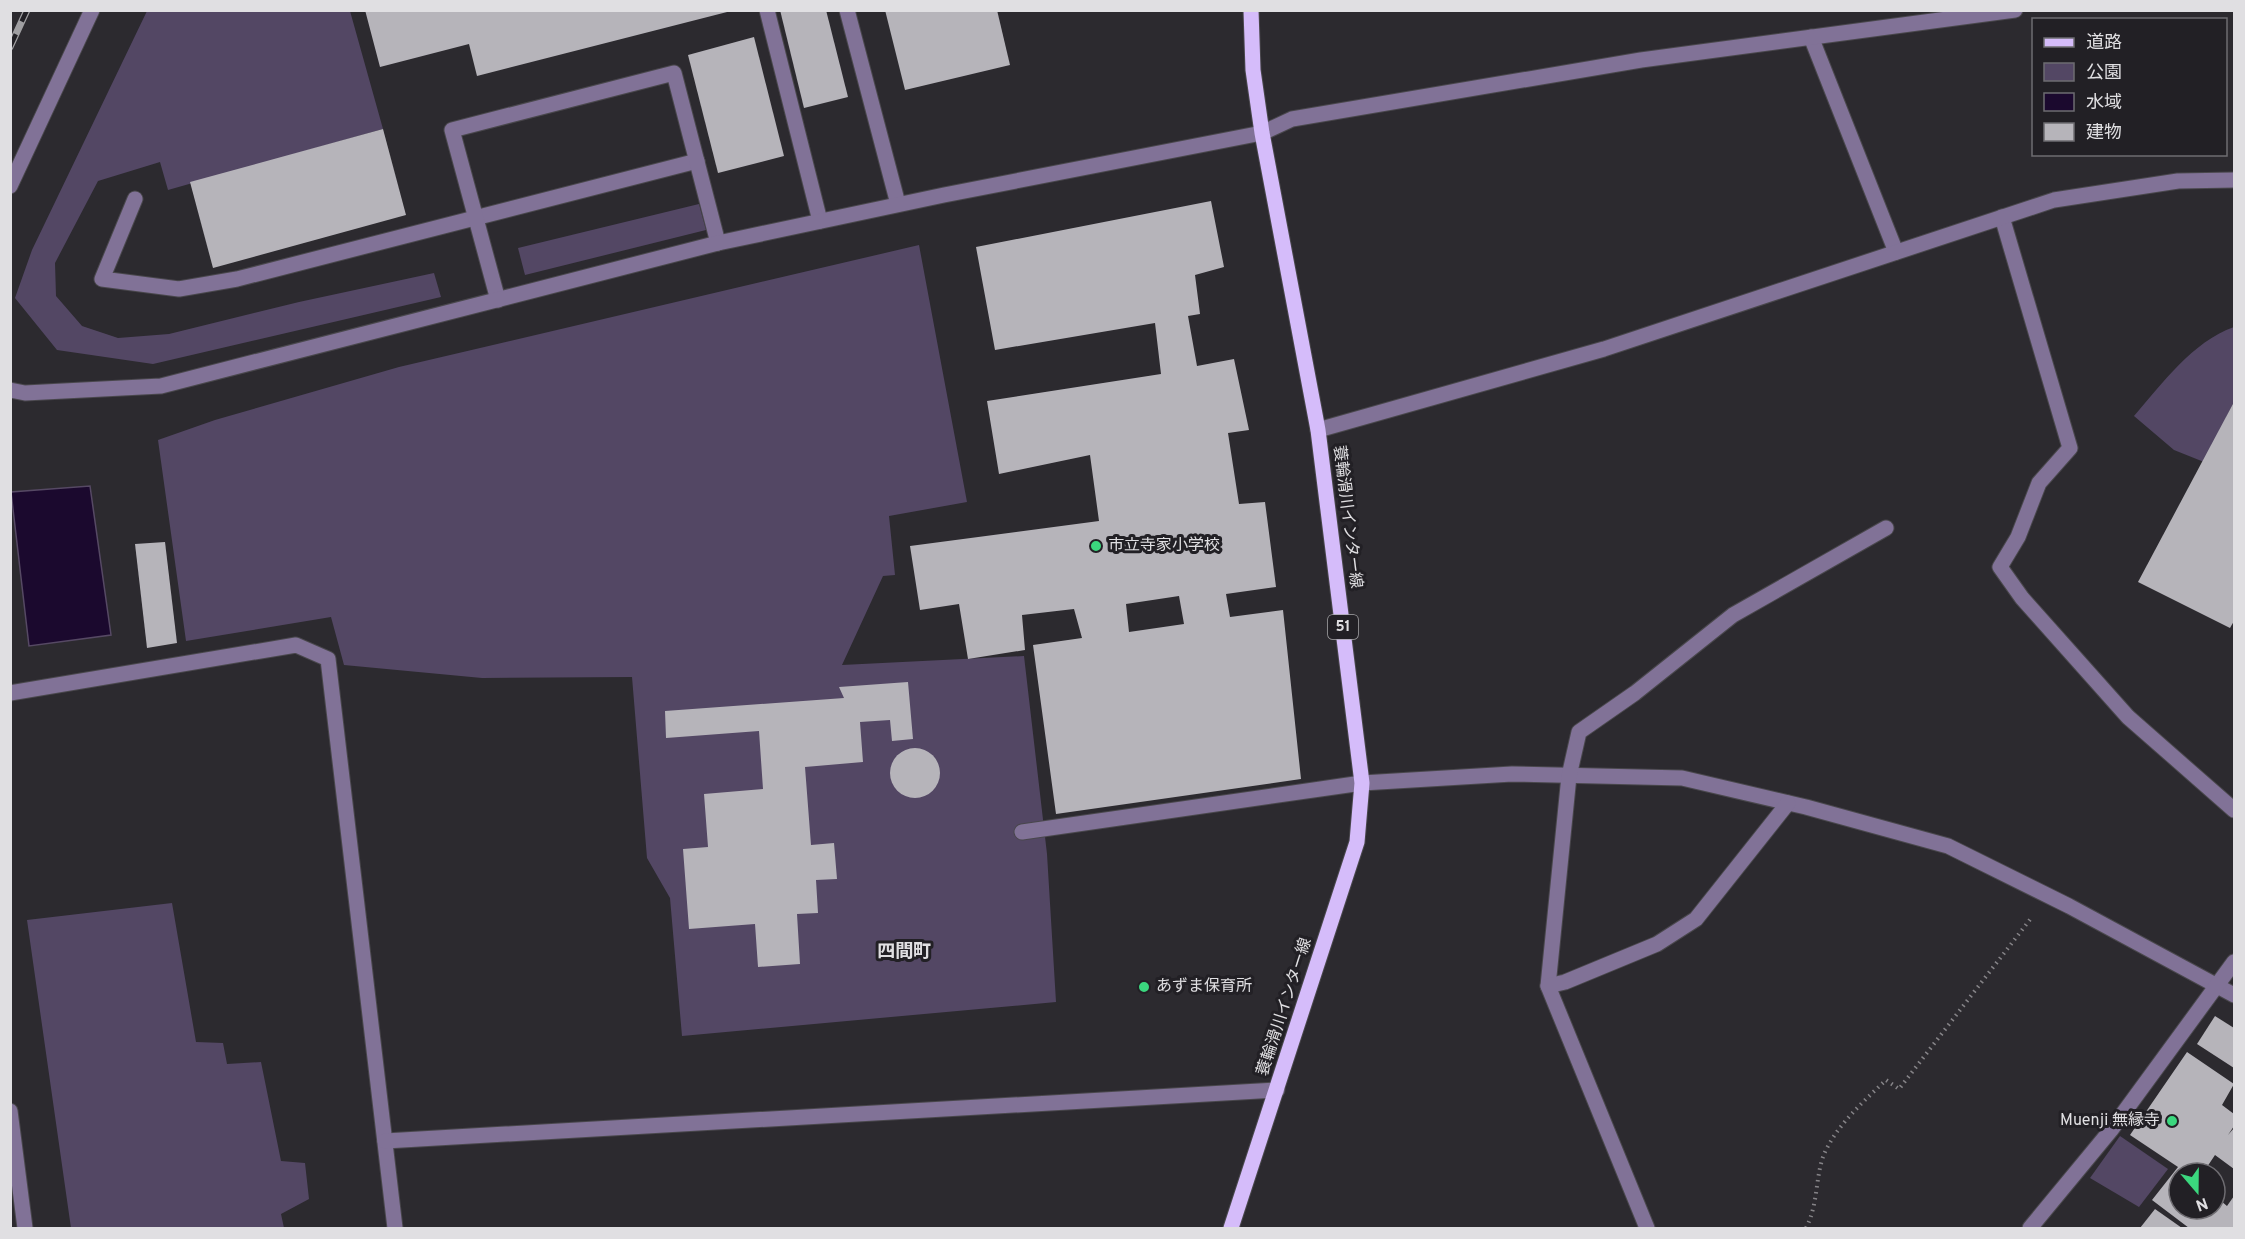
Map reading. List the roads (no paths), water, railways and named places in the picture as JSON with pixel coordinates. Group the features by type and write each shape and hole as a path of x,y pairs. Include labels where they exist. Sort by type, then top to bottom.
{"main road":[{"name":"蓑輪滑川インター線","path":"1231,1228 1357,842 1362,783 1318,430 1262,133 1253,70 1251,10"}],"street":[{"path":"10,186 92,10"},
{"path":"767,10 820,221"},
{"path":"847,10 898,204"},
{"path":"10,390 25,393 160,386 718,243 898,204 1262,133 1292,118 1641,60 2015,10"},
{"path":"1811,37 1896,252"},
{"path":"498,300 452,130 674,73 718,243"},
{"path":"135,199 102,279 179,289 237,279 696,161"},
{"path":"1318,430 1604,349 2054,200 2178,181 2235,180"},
{"path":"2002,217 2070,448 2039,483 2018,537 2000,567 2022,598 2127,717 2235,810"},
{"path":"1647,1228 1548,986 1569,776 1579,732 1635,693 1732,615 1886,528"},
{"path":"10,693 296,645 328,659 395,1228"},
{"path":"1022,832 1362,783 1512,774 1682,778 1788,803 1948,846 2049,896 2235,995"},
{"path":"1548,986 1565,982 1657,944 1696,919 1788,803"},
{"path":"2030,1228 2111,1130 2235,962"},
{"path":"385,1141 1277,1090"},
{"path":"10,1112 25,1228"}],"water":[{"path":"90,486 111,635 29,646 11,492"}],"railway":[{"path":"10,47 27,10"}],"place":[{"name":"市立寺家小学校","path":"1096,546"},
{"name":"あずま保育所","path":"1144,987"},
{"name":"Muenji 無縁寺","path":"2172,1121"}],"district":[{"name":"四間町","path":"904,952"}]}
